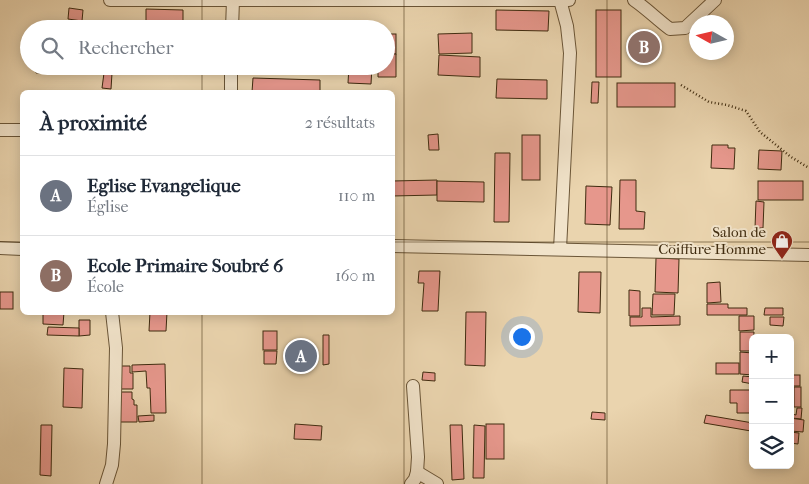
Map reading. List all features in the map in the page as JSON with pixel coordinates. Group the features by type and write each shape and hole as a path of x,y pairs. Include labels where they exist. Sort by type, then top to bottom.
{"street":[{"path":"110,0 563,0 570,53 560,248"},
{"path":"232,20 233,0"},
{"path":"634,0 670,29 685,28 715,0"},
{"path":"231,75 231,90"},
{"path":"0,130 20,130"},
{"path":"395,246 560,248 809,255"},
{"path":"0,248 20,248"},
{"path":"106,484 112,465 114,444 116,348 112,315"},
{"path":"411,484 417,472 418,457 413,386"},
{"path":"417,472 437,484"}],"path":[{"path":"681,85 709,102 746,111 760,132 791,157 809,168"}],"building":[{"path":"69,8 83,10 82,20 68,19"},
{"path":"146,9 183,10 183,20 146,20"},
{"path":"496,10 549,11 548,31 496,30"},
{"path":"596,10 621,10 621,77 596,77"},
{"path":"472,33 472,53 439,54 438,34"},
{"path":"395,34 396,34 395,54"},
{"path":"396,54 396,77 378,77 378,75 395,75"},
{"path":"439,55 480,57 480,77 438,75"},
{"path":"104,75 112,75 111,89 102,88"},
{"path":"348,75 372,75 371,84 348,83"},
{"path":"253,78 320,80 320,90 252,90"},
{"path":"497,79 547,80 547,99 496,98"},
{"path":"592,82 599,82 598,103 591,103"},
{"path":"617,83 675,83 675,107 617,107"},
{"path":"438,134 439,150 429,150 428,135"},
{"path":"522,135 540,135 540,180 522,180"},
{"path":"712,145 728,145 728,148 735,148 734,169 711,168"},
{"path":"759,150 782,151 781,170 758,169"},
{"path":"495,153 510,153 509,222 494,222"},
{"path":"437,180 437,195 395,196 395,181"},
{"path":"620,180 636,180 636,211 645,212 644,229 619,229"},
{"path":"437,181 484,182 484,202 437,201"},
{"path":"758,181 803,181 803,200 758,200"},
{"path":"586,186 612,187 610,225 585,224"},
{"path":"756,201 764,202 763,228 755,228"},
{"path":"656,258 679,259 678,293 655,292"},
{"path":"419,271 440,271 438,311 422,311 424,283 418,283"},
{"path":"579,272 601,272 600,313 578,312"},
{"path":"720,282 721,302 707,303 707,283"},
{"path":"629,290 640,291 640,316 629,316"},
{"path":"0,292 13,292 13,309 0,309"},
{"path":"653,294 675,294 674,315 652,315"},
{"path":"707,304 728,304 728,308 747,308 747,315 707,315"},
{"path":"642,308 651,308 651,317 680,316 680,325 630,326 630,317 642,317"},
{"path":"765,308 783,308 783,315 764,315"},
{"path":"466,312 486,312 485,366 465,365"},
{"path":"43,315 64,315 63,325 43,324"},
{"path":"150,315 167,315 166,331 149,331"},
{"path":"739,316 754,316 754,330 739,331"},
{"path":"770,317 784,317 783,326 770,325"},
{"path":"79,320 90,320 90,335 79,336"},
{"path":"48,327 79,328 79,336 47,335"},
{"path":"263,331 277,331 277,350 263,350"},
{"path":"740,332 754,332 754,334 749,334 749,351 740,351"},
{"path":"323,335 329,335 329,364 323,365"},
{"path":"264,351 277,351 276,364 264,364"},
{"path":"740,352 749,353 749,375 740,374"},
{"path":"716,363 739,363 739,374 716,374"},
{"path":"165,364 166,413 151,413 150,388 147,388 146,371 132,372 132,365"},
{"path":"121,366 130,366 130,373 133,373 133,389 120,389"},
{"path":"64,368 83,369 82,408 63,407"},
{"path":"423,372 435,373 435,381 422,380"},
{"path":"794,375 800,375 800,386 794,386"},
{"path":"743,376 749,377 749,383 742,382"},
{"path":"794,387 801,387 801,407 794,407"},
{"path":"730,390 749,390 749,413 737,413 737,403 730,403"},
{"path":"121,392 132,392 134,405 137,405 137,422 120,422"},
{"path":"797,408 802,408 801,419 794,418 794,414 796,415"},
{"path":"592,412 605,413 605,420 591,419"},
{"path":"154,415 154,421 139,422 138,416"},
{"path":"706,415 749,422 749,431 704,423"},
{"path":"794,419 804,420 803,432 794,431"},
{"path":"295,424 322,426 321,440 294,439"},
{"path":"486,424 504,424 504,459 486,459"},
{"path":"41,425 52,425 51,476 40,475"},
{"path":"450,425 462,425 464,479 452,480"},
{"path":"474,425 485,426 484,478 473,478"},
{"path":"794,432 799,433 798,444 794,444"}],"place":[{"name":"Ecole Primaire Soubré 6","path":"644,47"},
{"name":"Salon de Coiffure Homme","path":"782,260"},
{"name":"Eglise Evangelique","path":"301,356"}]}
